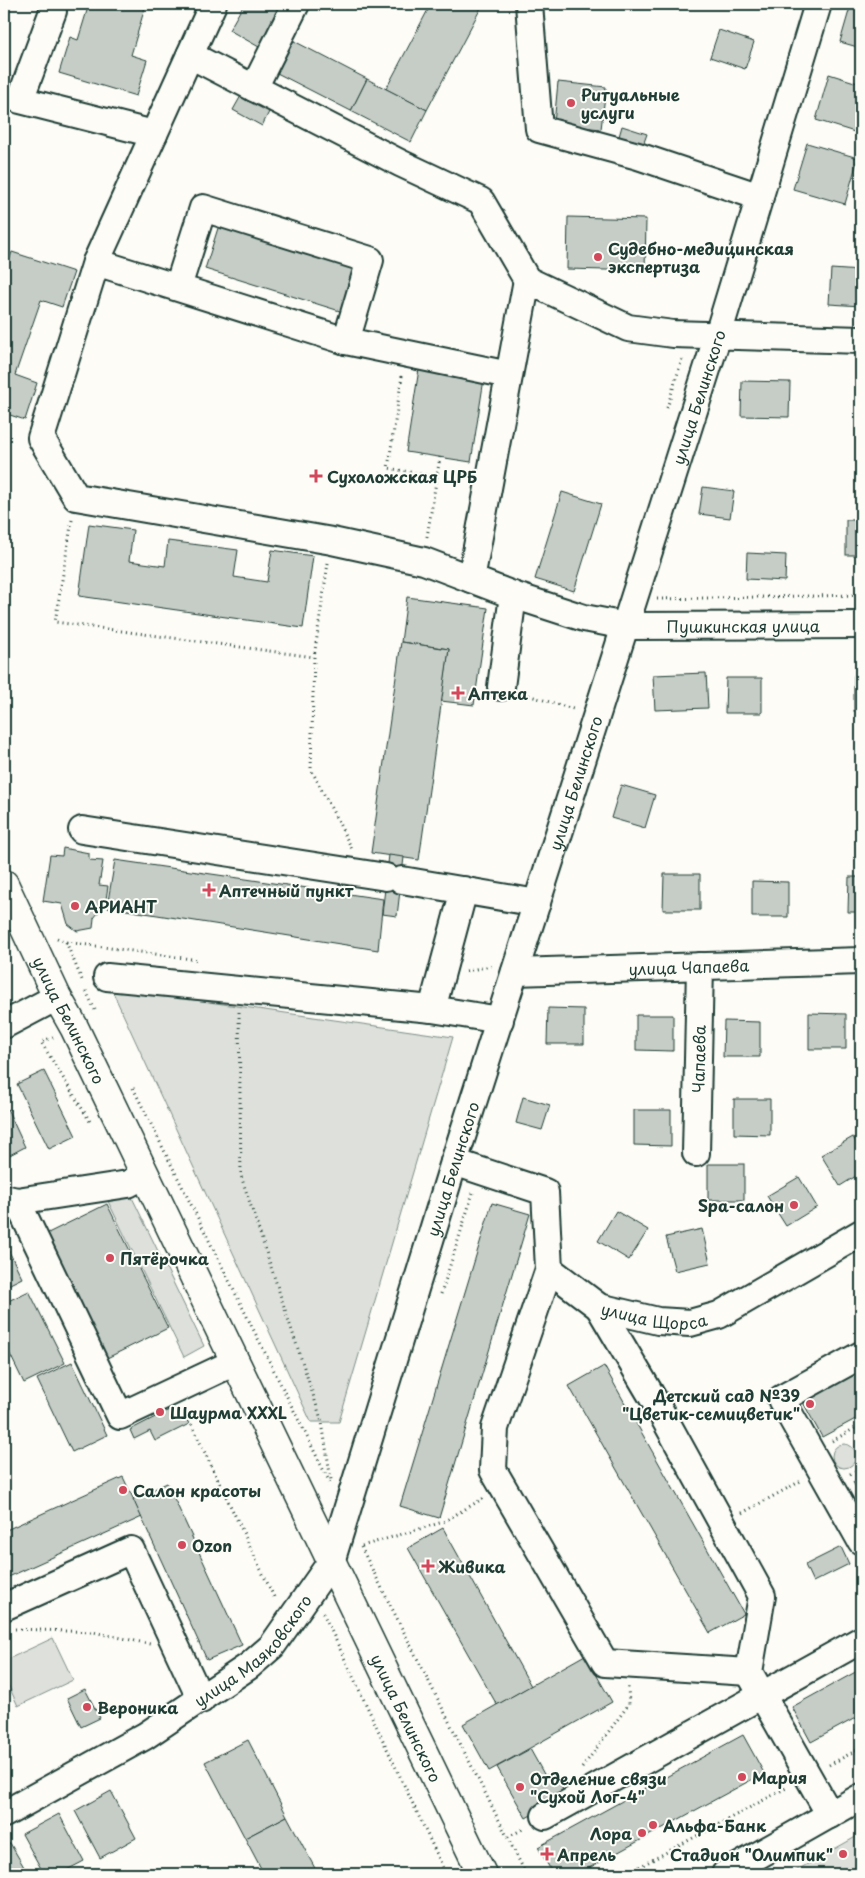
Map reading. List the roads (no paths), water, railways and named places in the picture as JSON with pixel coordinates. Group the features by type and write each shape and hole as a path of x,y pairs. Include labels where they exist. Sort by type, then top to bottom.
{"main road":[{"name":"улица Белинского","path":"4,884 482,1874"}],"street":[{"path":"213,4 96,262 346,341 509,375"},
{"path":"254,88 296,4"},
{"path":"529,4 539,128 638,156 760,196"},
{"name":"улица Белинского","path":"332,1562 454,1162 500,1020 504,969 537,903 718,335 818,4"},
{"path":"53,11 20,100 154,134"},
{"path":"190,55 400,163 481,201 527,280 628,328 673,334 861,340"},
{"path":"178,287 204,208 370,260 346,341"},
{"name":"Пушкинская улица","path":"96,262 41,438 76,497 332,541 424,561 514,595 584,618 626,626 861,625"},
{"path":"471,579 527,280"},
{"path":"501,687 514,595"},
{"path":"82,830 537,903"},
{"path":"432,1009 464,890"},
{"name":"улица Чапаева","path":"504,969 861,961"},
{"name":"Чапаева","path":"696,1153 700,966"},
{"path":"107,977 432,1009 500,1020"},
{"path":"4,1025 57,996"},
{"path":"454,1162 545,1192 550,1269 495,1428 493,1470 605,1663 628,1664 756,1683"},
{"path":"144,1175 128,1184 10,1200 120,1416 235,1362"},
{"name":"улица Щорса","path":"550,1269 599,1307 658,1322 690,1322 719,1315 861,1233"},
{"path":"599,1307 657,1405 762,1596 756,1683 830,1815"},
{"path":"861,1355 781,1399 861,1541"},
{"path":"7,1618 131,1550 201,1700"},
{"name":"улица Маяковского","path":"4,1814 145,1736 249,1666 272,1646 332,1562"},
{"path":"545,1816 574,1800 756,1683 861,1640"},
{"path":"725,1874 861,1797"}],"place":[{"name":"Ритуальные услуги","path":"571,103"},
{"name":"Судебно-медицинская экспертиза","path":"598,257"},
{"name":"Сухоложская ЦРБ","path":"316,476"},
{"name":"Аптека","path":"458,693"},
{"name":"Аптечный пункт","path":"209,890"},
{"name":"АРИАНТ","path":"75,906"},
{"name":"Spa-салон","path":"794,1205"},
{"name":"Пятёрочка","path":"110,1258"},
{"name":"Детский сад №39 \"Цветик-семицветик\"","path":"810,1404"},
{"name":"Шаурма XXXL","path":"160,1412"},
{"name":"Салон красоты","path":"123,1490"},
{"name":"Ozon","path":"182,1545"},
{"name":"Живика","path":"428,1566"},
{"name":"Вероника","path":"87,1707"},
{"name":"Мария","path":"742,1777"},
{"name":"Отделение связи \"Сухой Лог-4\"","path":"520,1787"},
{"name":"Альфа-Банк","path":"653,1825"},
{"name":"Лора","path":"642,1833"},
{"name":"Апрель","path":"547,1854"},
{"name":"Стадион \"Олимпик\"","path":"843,1854"}]}
